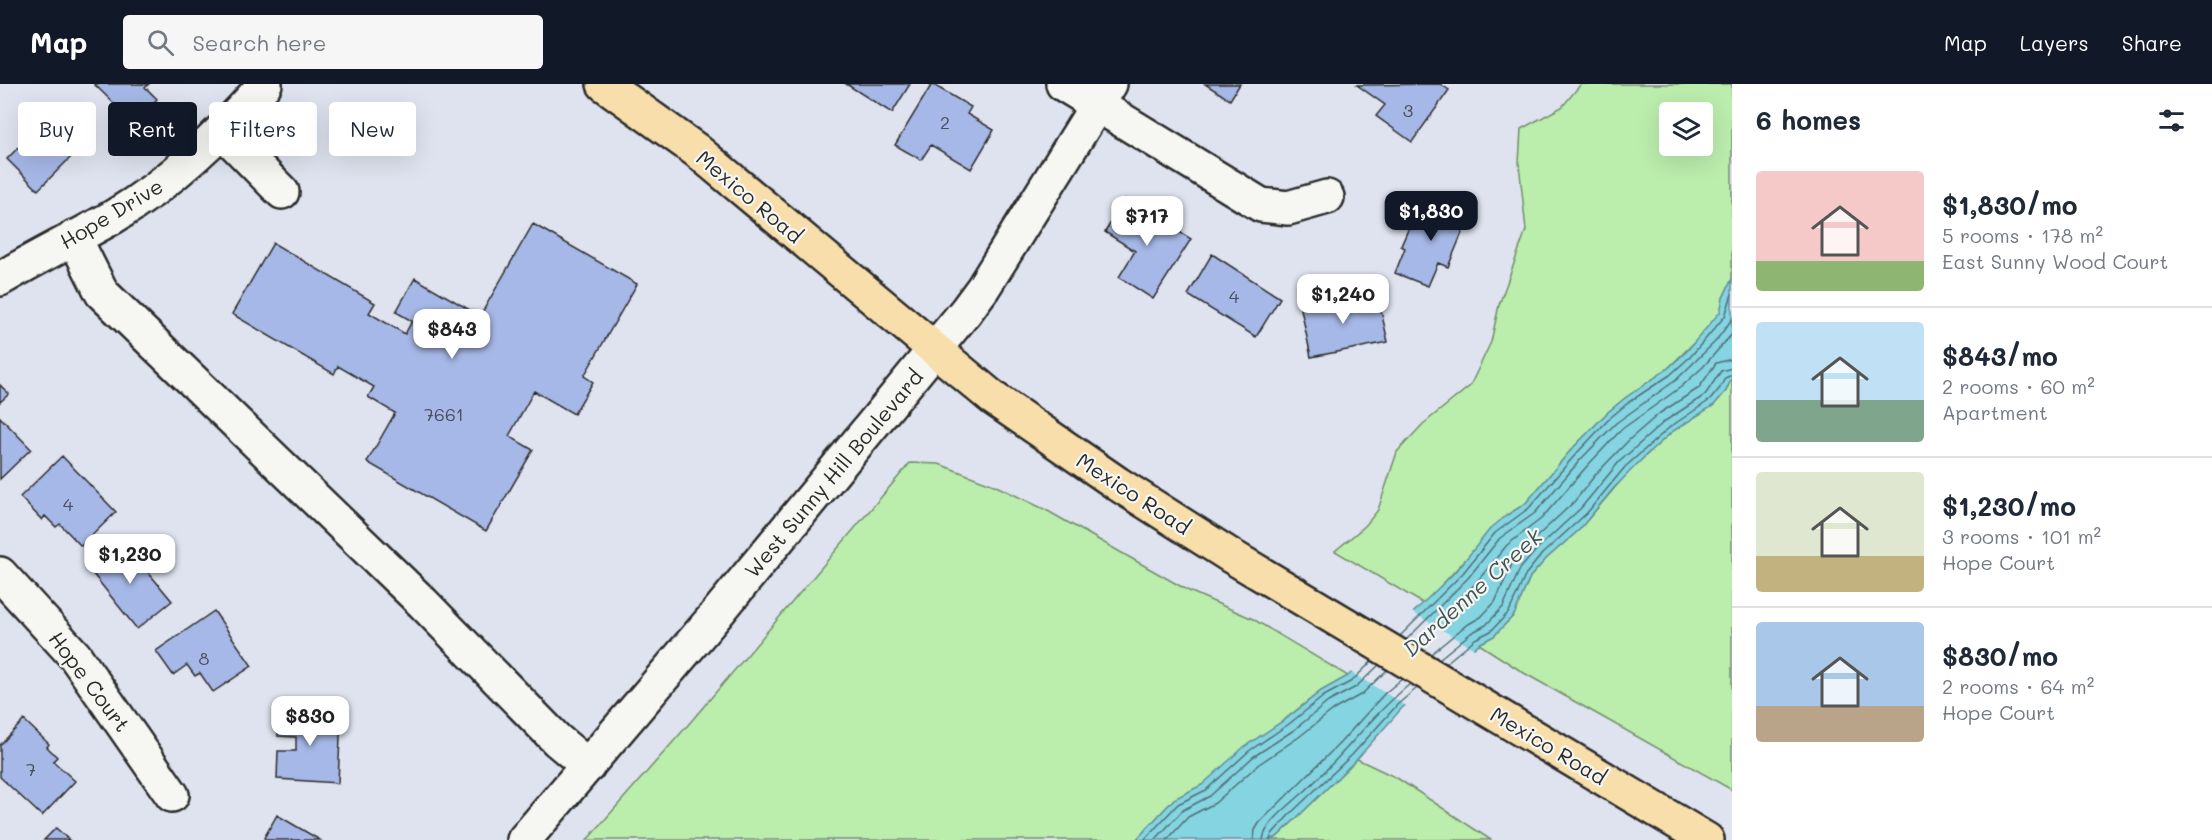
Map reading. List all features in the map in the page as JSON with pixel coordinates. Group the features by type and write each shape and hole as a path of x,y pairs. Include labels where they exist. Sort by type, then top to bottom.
{"main road":[{"name":"Mexico Road","path":"604,84 696,150 993,398 1118,484 1281,586 1707,840"}],"street":[{"name":"Hope Drive","path":"249,102 265,84"},
{"path":"1063,84 1104,95 1261,205 1288,208 1327,197"},
{"name":"West Sunny Hill Boulevard","path":"524,840 715,616 935,350 983,288 1104,95"},
{"name":"Hope Drive","path":"0,279 113,216 164,182 209,144"},
{"path":"247,156 282,192"},
{"path":"74,237 102,293 423,603 557,740 588,766"},
{"name":"Hope Court","path":"0,574 75,656 172,795"}],"green space":[{"path":"1581,84 1732,84 1732,279 1723,298 1721,312 1705,332 1666,370 1607,413 1571,450 1525,504 1507,515 1424,604 1335,551 1365,526 1378,510 1397,452 1423,424 1470,386 1491,342 1499,305 1526,230 1519,163 1521,129 1562,107"},
{"path":"1732,377 1732,790 1524,673 1479,644 1494,636 1514,615 1530,577 1547,558 1579,530 1629,471 1673,431 1714,405 1726,391"},
{"path":"910,463 939,464 994,485 1046,510 1189,591 1253,619 1348,676 1321,691 1202,785 1174,799 1136,840 587,840 688,725"},
{"path":"1357,759 1397,778 1491,840 1270,840 1277,837"}],"water":[{"name":"Dardenne Creek","path":"1732,279 1732,377 1726,391 1714,405 1673,431 1646,455 1613,489 1579,530 1547,558 1530,577 1514,615 1494,636 1479,644 1402,708 1357,759 1277,837 1270,840 1136,840 1174,799 1202,785 1245,746 1286,719 1321,691 1348,676 1458,569 1490,529 1525,504 1571,450 1607,413 1666,370 1686,352 1720,312 1723,298"}],"pier":[{"path":"1412,612 1476,650 1408,707 1349,671"}],"building":[{"path":"94,84 149,84 145,87 157,99 154,102 112,102"},
{"path":"846,84 910,84 892,113"},
{"path":"932,84 971,107 967,114 994,130 971,169 931,145 921,160 895,145"},
{"path":"1205,84 1240,84 1230,100"},
{"path":"1440,84 1449,90 1412,142 1376,116 1385,105 1357,85"},
{"path":"18,148 18,156 72,156 38,190 7,159"},
{"path":"1125,199 1146,212 1149,208 1162,216 1159,219 1191,239 1153,299 1119,277 1135,251 1105,232"},
{"path":"1425,199 1469,216 1448,267 1438,263 1428,286 1395,273 1405,248 1401,246 1410,225 1414,227"},
{"path":"533,224 637,284 584,376 593,382 574,414 534,391 509,436 533,450 486,531 367,462 395,413 368,397 374,387 338,366 334,374 232,314 273,243 375,303 369,313 405,334 412,321 396,312 415,278 480,316"},
{"path":"1212,254 1280,298 1256,337 1188,295"},
{"path":"1348,295 1350,302 1378,297 1388,342 1311,357 1300,304"},
{"path":"0,385 9,394 0,402"},
{"path":"0,417 31,449 0,479"},
{"path":"62,456 116,512 81,546 60,524 56,527 45,516 42,520 20,497"},
{"path":"123,542 172,601 137,629 89,569"},
{"path":"214,611 252,666 213,692 200,673 195,676 187,665 173,675 156,651"},
{"path":"279,711 341,714 338,783 277,779 278,751 296,751 296,737 278,736"},
{"path":"24,720 49,744 47,747 57,757 53,761 75,781 42,816 0,777 0,745"},
{"path":"277,815 320,840 268,840 264,838"},
{"path":"56,828 69,840 44,840"}]}
